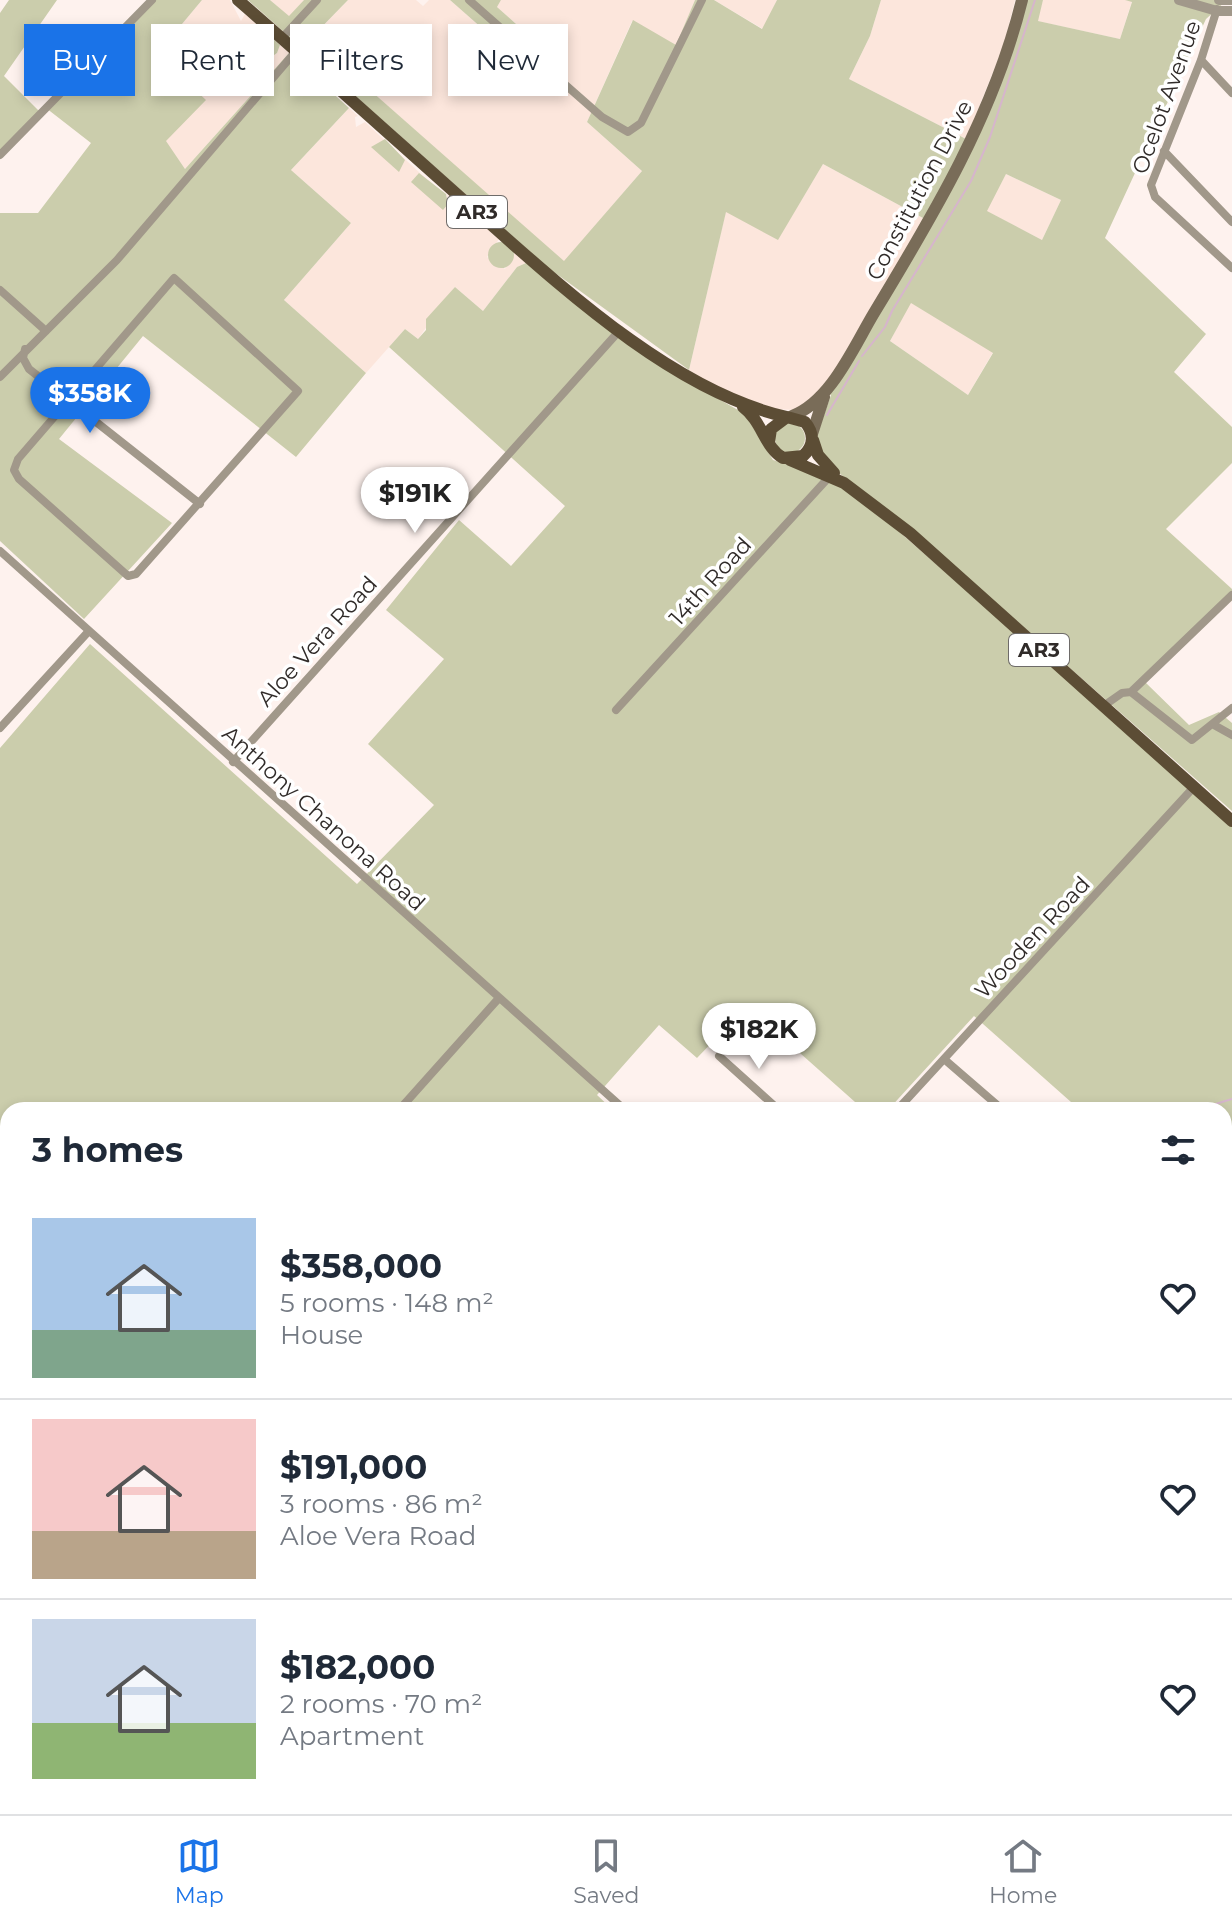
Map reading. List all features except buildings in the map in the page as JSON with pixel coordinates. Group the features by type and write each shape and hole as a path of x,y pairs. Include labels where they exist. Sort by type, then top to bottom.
{"main road":[{"name":"AR3","path":"238,0 290,45"},
{"name":"Constitution Drive","path":"790,416 812,406 828,387 911,258 968,149 1002,68 1022,0"},
{"name":"AR3","path":"347,96 563,287 620,330 695,380 734,400 790,416"},
{"name":"Constitution Drive","path":"812,437 828,387"},
{"name":"AR3","path":"734,400 754,417 769,442"},
{"path":"790,416 805,422 812,437 803,456 790,460 776,454 769,442 775,423 790,416"},
{"name":"AR3","path":"812,437 823,462 844,483"},
{"name":"AR3","path":"790,460 844,483 910,533 1232,821"}],"street":[{"path":"0,155 152,0"},
{"path":"282,38 317,0"},
{"path":"469,0 602,117 628,132 641,123 702,0"},
{"path":"1179,0 1217,4 1232,11"},
{"path":"1217,4 1232,0"},
{"name":"Ocelot Avenue","path":"1217,4 1201,60 1154,176 1152,192 1232,268"},
{"path":"0,377 25,348 117,260 290,58"},
{"path":"1201,60 1232,93"},
{"path":"1164,151 1232,222"},
{"path":"174,278 298,391 200,504 136,574 128,576 19,479 14,470 18,459 174,278"},
{"path":"0,290 46,331"},
{"name":"Aloe Vera Road","path":"233,762 620,330"},
{"path":"25,348 23,358 29,369 70,398 200,504"},
{"name":"14th Road","path":"616,710 830,475"},
{"name":"Anthony Chanona Road","path":"0,551 616,1102"},
{"path":"1102,707 1122,693 1131,692 1232,595"},
{"path":"0,728 88,632"},
{"path":"1131,692 1187,739 1197,739 1232,708"},
{"path":"1214,725 1232,735"},
{"name":"Wooden Road","path":"904,1102 1193,788"},
{"path":"406,1102 499,998"},
{"path":"719,1056 770,1102"},
{"path":"944,1059 994,1102"}],"shaded area":[{"path":"202,0 230,0 241,21 245,14 256,24 182,24"},
{"path":"270,0 304,0 289,17"},
{"path":"348,0 416,0 423,6 429,0 450,0 477,24 448,24 448,96 568,96 568,24 516,24 497,7 501,0 695,0 676,46 632,21 587,122 642,171 564,262 377,96 432,96 432,24 325,24"},
{"path":"714,0 777,0 763,29"},
{"path":"881,0 1015,0 1004,45 966,139 849,79 870,36"},
{"path":"1043,0 1132,1 1120,39 1037,21"},
{"path":"280,45 289,53 274,70 274,55"},
{"path":"161,96 250,96 185,169 166,142"},
{"path":"349,108 358,116 355,117 356,127 365,122 449,200 446,194 499,239 487,257 505,269 514,253 526,263 517,267 483,311 455,287 418,339 405,329 366,373 284,300 351,223 291,170"},
{"path":"823,164 923,218 883,296 817,399 795,410 774,409 713,386 689,370 726,211 778,239"},
{"path":"1006,174 1061,200 1042,240 986,211"},
{"path":"910,302 993,352 968,395 890,341"}],"green space":[{"path":"9,0 57,0 40,24 24,24 24,47 4,76 41,113 0,155 0,13"},
{"path":"152,0 202,0 182,24 151,24 151,96 202,96 206,100 166,141 185,169 250,96 274,96 274,70 289,53 290,96 336,96 349,108 291,170 351,223 284,300 366,373 296,457 143,336 59,439 172,523 84,619 0,541 0,213 38,213 91,143 46,108 58,96 135,96 135,24 128,24"},
{"path":"248,0 270,0 289,16 304,0 348,0 325,24 290,24 290,38"},
{"path":"450,0 501,0 497,7 516,24 477,24"},
{"path":"695,0 714,0 762,29 777,0 881,0 870,36 849,79 966,139 967,147 1022,0 1043,0 1038,21 1120,39 1132,2 1125,0 1227,0 1206,19 1105,238 1206,334 1174,372 1232,427 1232,463 1166,529 1232,589 1232,599 1145,682 1189,725 1219,712 1232,723 1232,811 926,541 823,458 817,435 831,395 822,390 883,296 923,218 823,164 778,240 726,212 689,370 547,267 356,96 377,96 564,261 642,171 587,122 633,20 676,45","holes":["1006,174 1061,200 1042,240 987,211","911,303 993,353 968,395 890,341"]},
{"path":"274,40 280,45 274,55"},
{"path":"385,139 405,160 399,172 371,147"},
{"path":"419,173 446,194 448,204 443,210 411,182"},
{"path":"501,242 510,246 514,255 510,264 501,268 492,264 488,255 492,246"},
{"path":"526,263 708,393 745,414 773,460 825,476 872,508 1232,823 1232,1102 1071,1102 974,1016 895,1102 855,1102 747,1006 697,1058 659,1025 597,1095 604,1102 0,1102 0,748 90,644 357,884 434,805 368,744 444,659 386,610 459,520 511,566 565,506 389,347 405,329 418,339 426,330 426,319 455,287 483,311 517,267"},
{"path":"790,423 801,427 805,438 801,449 790,453 779,449 775,438 779,427"}],"waterway":[{"path":"862,356 885,327 971,181 990,137 1035,0"},
{"path":"827,415 859,361"},
{"path":"1222,1102 1232,1099"}]}
